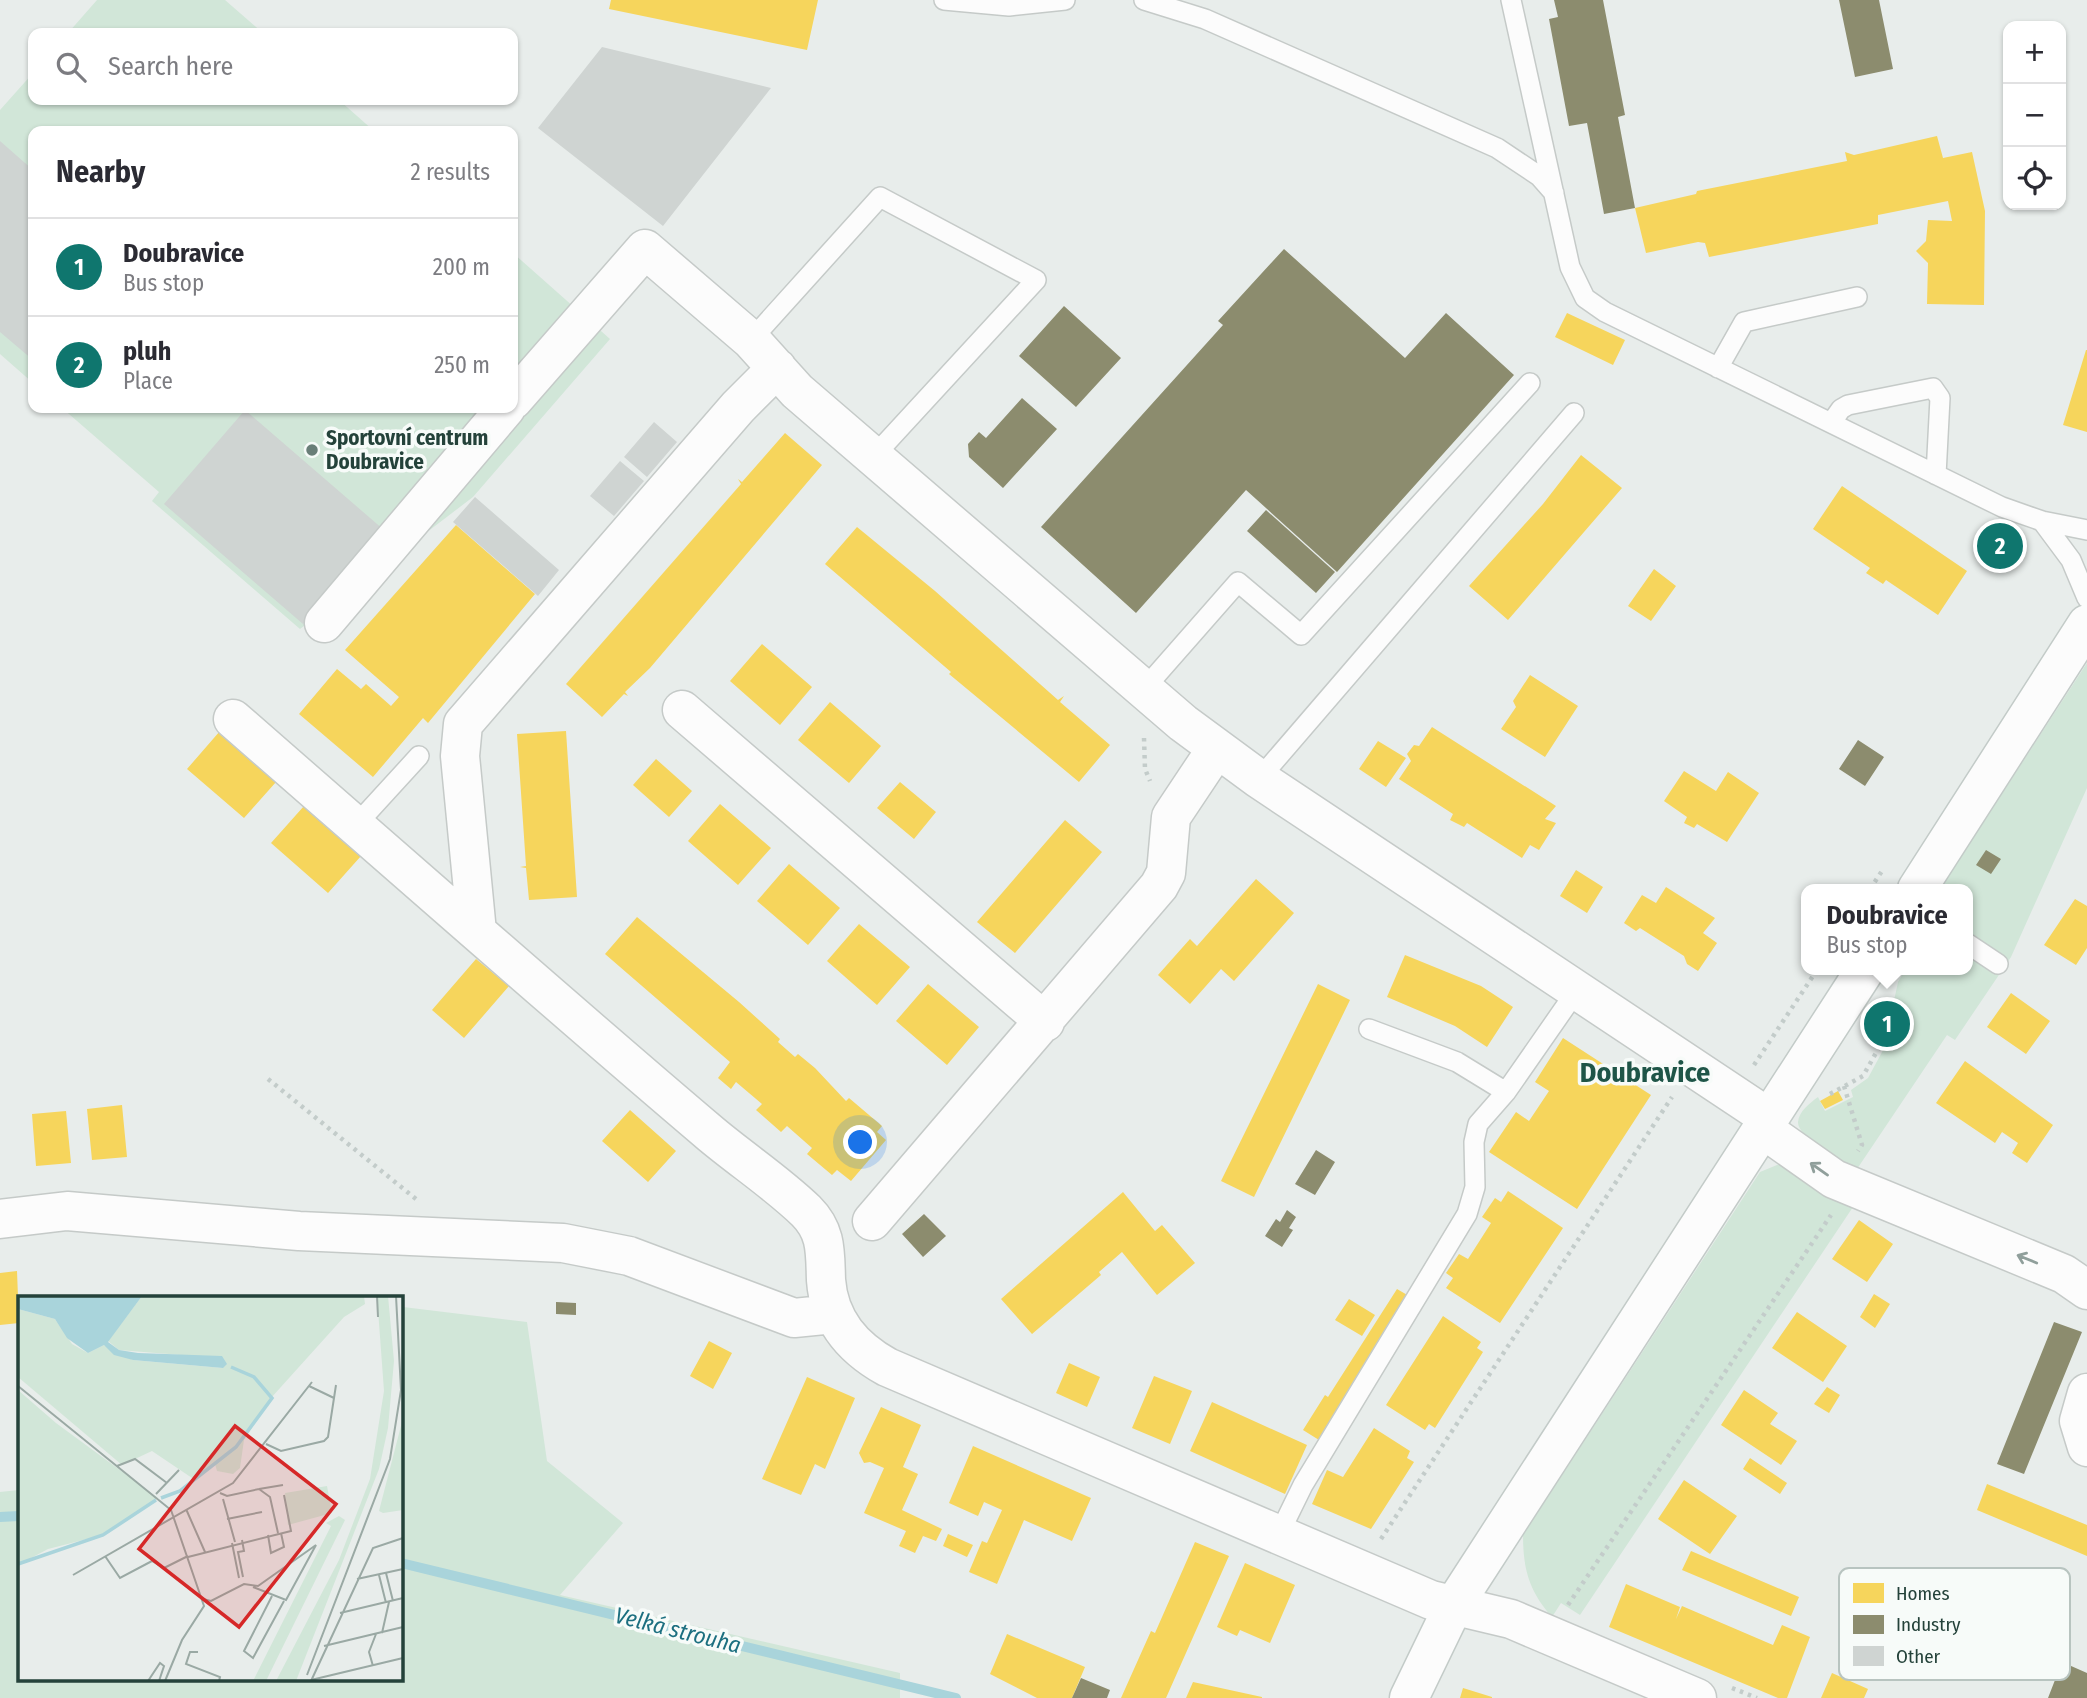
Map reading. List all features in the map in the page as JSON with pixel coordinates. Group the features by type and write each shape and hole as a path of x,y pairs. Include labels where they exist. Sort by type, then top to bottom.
{"street":[{"path":"518,394 646,249 751,340 797,391 873,457 1144,689 1259,779 1734,1095 1766,1124 1850,1187 2064,1274 2087,1290"},
{"path":"477,932 460,756 463,724 743,401 776,368"},
{"path":"324,623 502,413"},
{"path":"1920,884 2087,624"},
{"path":"682,710 1045,1022"},
{"path":"233,719 714,1136 806,1211 822,1232 827,1258 826,1280 834,1314 851,1342 863,1353 887,1367 1431,1600 1511,1619 1697,1698"},
{"path":"872,1221 1159,886 1166,873 1171,817 1217,748"},
{"path":"1409,1698 1454,1605 1862,975"},
{"path":"0,1219 67,1212 299,1231 564,1243 596,1248 671,1270 794,1318 834,1314"},
{"path":"2087,1393 2079,1421 2087,1447"}],"lane":[{"path":"944,0 1009,6 1065,0"},
{"path":"1143,0 1205,19 1497,148 1539,176 1555,194"},
{"path":"1511,0 1570,267 1585,298 1605,312 2002,508 2042,522 2087,530"},
{"path":"751,340 880,197 1036,280 873,457"},
{"path":"1718,368 1744,322 1857,297"},
{"path":"1144,689 1238,582 1301,635 1530,383"},
{"path":"1831,423 1841,409 1848,405 1933,388 1940,398 1936,475"},
{"path":"1259,779 1574,413"},
{"path":"2042,522 2071,560 2087,598"},
{"path":"355,826 419,756"},
{"path":"1973,947 1998,964"},
{"path":"1279,1534 1303,1485 1467,1214 1475,1187 1475,1133 1482,1117 1506,1092 1577,990"},
{"path":"1369,1029 1457,1062 1506,1092"}],"path":[{"path":"1734,1095 1814,975"},
{"path":"1824,1097 1863,1076 1895,1021"},
{"path":"1360,1569 1692,1067"},
{"path":"268,1079 412,1196 422,1210 422,1236"},
{"path":"1547,1636 1850,1187 1849,1167 1862,1145 1844,1086"}],"green space":[{"path":"97,0 225,0 257,28 72,28"},
{"path":"28,79 28,105 345,105 368,126 28,126 28,379 0,354 0,110"},
{"name":"Sportovní centrum Doubravice","path":"518,257 610,339 473,497 300,629 152,501 159,492 68,413 518,413"},
{"path":"2087,663 2087,788 2011,957 1955,1040 1947,1035 1855,1172 1805,1135 1798,1122 1800,1114 1818,1097 1825,1111 1853,1097 1851,1090 1868,1078 1901,1017 1892,1010 1902,975 1973,975 1973,884 1943,884"},
{"path":"1782,1163 1855,1204 1580,1615 1561,1603 1552,1617 1538,1598 1529,1579 1524,1559 1523,1535 1760,1172"},
{"path":"403,1307 527,1322 547,1461 623,1523 560,1595 900,1673 900,1698 0,1698 0,1492 18,1490 18,1680 402,1680"}],"building: Homes":[{"path":"611,0 818,0 807,50 609,9"},
{"path":"1937,136 1943,158 1972,152 1985,211 1984,305 1927,304 1928,263 1916,251 1926,241 1928,220 1952,221 1948,201 1878,215 1878,224 1709,257 1705,243 1698,242 1646,253 1635,208 1696,194 1697,191 1847,161 1845,152 1854,155"},
{"path":"1567,313 1625,340 1613,365 1555,337"},
{"path":"2087,350 2087,432 2063,425"},
{"path":"785,433 822,465 650,668 625,692 628,696 624,694 602,717 566,684 741,484 738,479 742,482"},
{"path":"1581,455 1622,488 1508,620 1469,586 1543,504"},
{"path":"1842,486 1967,571 1938,615 1886,580 1883,584 1866,573 1870,568 1813,529"},
{"path":"456,525 535,594 428,723 423,718 373,777 299,714 337,669 361,689 366,684 391,706 399,697 345,650"},
{"path":"857,527 935,591 1058,700 1064,696 1060,702 1110,745 1079,782 949,674 951,672 825,564"},
{"path":"1654,569 1676,586 1651,621 1628,606"},
{"path":"762,644 812,687 780,725 730,681"},
{"path":"1530,675 1578,706 1545,757 1501,729 1516,707 1513,701"},
{"path":"830,702 881,746 849,783 798,740"},
{"path":"1432,727 1556,806 1545,819 1556,823 1539,850 1530,845 1522,858 1467,823 1464,827 1450,820 1453,814 1399,779 1411,761 1407,754 1414,745 1419,746"},
{"path":"220,731 276,782 244,818 187,769"},
{"path":"566,731 577,897 529,900 526,868 520,867 526,866 517,734"},
{"path":"1378,741 1406,758 1386,787 1359,769"},
{"path":"656,759 692,791 669,817 633,785"},
{"path":"1684,771 1716,791 1728,772 1759,793 1727,842 1697,824 1694,828 1684,823 1687,817 1664,801"},
{"path":"900,782 936,812 914,839 877,808"},
{"path":"720,804 771,848 738,885 688,841"},
{"path":"304,806 361,856 328,893 271,843"},
{"path":"1065,820 1102,852 1015,953 977,922"},
{"path":"789,864 840,908 808,945 757,901"},
{"path":"1576,870 1603,887 1587,913 1560,896"},
{"path":"1256,879 1294,913 1234,981 1221,969 1190,1004 1158,975 1190,939 1197,946"},
{"path":"1666,887 1715,918 1703,933 1717,943 1698,971 1687,964 1684,956 1640,928 1636,931 1624,923 1642,895 1656,903"},
{"path":"2075,899 2087,906 2087,948 2076,965 2044,945"},
{"path":"637,917 739,1002 780,1039 778,1042 795,1057 798,1054 815,1068 846,1101 849,1098 882,1126 877,1132 886,1140 851,1181 837,1170 832,1175 807,1154 812,1148 787,1126 781,1132 756,1110 762,1104 736,1082 731,1089 718,1078 730,1062 605,954"},
{"path":"859,924 910,967 877,1005 827,961"},
{"path":"1405,955 1481,986 1513,1007 1487,1047 1455,1026 1387,997"},
{"path":"476,959 509,986 464,1038 432,1010"},
{"path":"928,984 979,1027 947,1065 896,1021"},
{"path":"1318,984 1350,1000 1254,1197 1221,1181"},
{"path":"2011,993 2050,1021 2026,1054 1987,1027"},
{"path":"1563,1038 1651,1095 1577,1209 1489,1152 1516,1112 1529,1121 1549,1091 1535,1082"},
{"path":"1965,1061 2053,1125 2027,1163 2012,1153 2018,1143 2002,1132 1995,1143 1936,1103"},
{"path":"1838,1091 1843,1100 1825,1109 1820,1101"},
{"path":"122,1105 127,1157 92,1160 87,1109"},
{"path":"630,1110 676,1151 648,1182 602,1141"},
{"path":"66,1111 71,1163 36,1166 32,1114"},
{"path":"1508,1191 1563,1228 1500,1323 1446,1288 1453,1278 1446,1273 1459,1254 1468,1259 1491,1223 1482,1217 1495,1198 1501,1202"},
{"path":"1123,1192 1155,1231 1162,1225 1195,1263 1157,1295 1122,1252 1099,1272 1101,1275 1032,1334 1001,1299"},
{"path":"1859,1220 1893,1244 1867,1282 1832,1259"},
{"path":"17,1271 18,1323 0,1325 0,1273"},
{"path":"1397,1289 1409,1296 1319,1440 1303,1430 1325,1395 1328,1397"},
{"path":"1874,1294 1890,1304 1875,1328 1860,1317"},
{"path":"1349,1299 1375,1315 1362,1336 1335,1320"},
{"path":"1797,1312 1847,1346 1823,1382 1772,1348"},
{"path":"1443,1316 1481,1342 1477,1348 1483,1352 1435,1428 1429,1424 1425,1430 1386,1405"},
{"path":"709,1341 732,1353 713,1389 690,1376"},
{"path":"1069,1363 1100,1377 1087,1407 1056,1393"},
{"path":"1154,1376 1192,1391 1170,1444 1132,1428"},
{"path":"807,1377 855,1398 825,1469 815,1464 801,1495 762,1479"},
{"path":"1827,1387 1840,1395 1829,1413 1814,1404"},
{"path":"1744,1390 1778,1413 1770,1424 1797,1441 1781,1465 1721,1425"},
{"path":"1212,1402 1307,1445 1285,1494 1190,1451"},
{"path":"881,1407 921,1425 903,1467 918,1474 902,1510 942,1529 936,1541 923,1536 915,1553 899,1546 906,1531 864,1513 884,1468 870,1462 864,1463 859,1453"},
{"path":"1374,1428 1410,1451 1407,1458 1414,1462 1371,1529 1312,1504 1327,1470 1343,1477"},
{"path":"973,1446 1091,1498 1072,1541 1024,1520 997,1584 969,1572 982,1541 987,1543 1002,1510 984,1502 978,1516 949,1503"},
{"path":"1750,1458 1787,1483 1780,1494 1743,1469"},
{"path":"1684,1480 1737,1516 1710,1554 1658,1519"},
{"path":"1987,1484 2087,1525 2087,1556 1977,1510"},
{"path":"948,1534 973,1545 967,1557 943,1546"},
{"path":"1195,1542 1229,1556 1166,1698 1121,1698 1151,1631 1155,1633"},
{"path":"1691,1551 1799,1597 1791,1616 1682,1570"},
{"path":"1245,1563 1295,1585 1270,1643 1240,1630 1237,1636 1217,1627"},
{"path":"1626,1584 1680,1607 1676,1619 1682,1606 1773,1645 1782,1625 1810,1637 1787,1698 1778,1698 1609,1627"},
{"path":"1007,1634 1085,1667 1072,1698 1037,1698 990,1674"},
{"path":"1832,1673 1839,1676 1839,1680 1848,1680 1868,1689 1864,1698 1821,1698"},
{"path":"1193,1682 1262,1697 1262,1698 1186,1698"},
{"path":"1463,1688 1492,1697 1492,1698 1460,1698"}],"building: Industry":[{"path":"1554,0 1603,0 1625,115 1618,117 1635,208 1604,214 1587,123 1569,126 1549,19 1558,17"},
{"path":"1839,0 1879,0 1893,69 1855,77"},
{"path":"1284,249 1405,358 1446,313 1514,375 1337,572 1246,490 1136,613 1041,527 1223,325 1218,321"},
{"path":"1064,306 1121,358 1076,407 1019,356"},
{"path":"1022,398 1057,429 1003,488 969,457 968,444 979,432 986,438"},
{"path":"1266,510 1335,572 1316,593 1247,531"},
{"path":"1858,740 1884,757 1865,786 1839,769"},
{"path":"1986,850 2001,859 1991,874 1976,865"},
{"path":"1316,1150 1335,1162 1315,1195 1295,1184"},
{"path":"1287,1210 1296,1217 1289,1228 1293,1230 1282,1247 1265,1236 1276,1219 1280,1222"},
{"path":"924,1214 946,1236 923,1257 902,1234"},
{"path":"556,1302 576,1303 576,1315 556,1314"},
{"path":"2054,1322 2082,1332 2024,1474 1997,1464"},
{"path":"2070,1666 2087,1673 2087,1698 2048,1698 2055,1680 2070,1680"},
{"path":"1081,1678 1110,1690 1107,1698 1072,1698"}],"building: Other":[{"path":"602,47 771,88 663,226 538,128"},
{"path":"0,141 28,166 28,356 0,332"},
{"path":"242,413 248,413 384,530 303,624 164,504"},
{"path":"654,422 677,442 647,477 624,457"},
{"path":"620,461 644,481 614,516 590,496"},
{"path":"475,497 559,570 538,596 453,522"}],"waterway":[{"name":"Velká strouha","path":"0,1517 18,1516"},
{"name":"Velká strouha","path":"402,1563 956,1698"}],"place":[{"name":"Sportovní centrum Doubravice","path":"312,450"},
{"name":"pluh","path":"2000,546"},
{"name":"Doubravice","path":"1887,1024"}],"district":[{"name":"Doubravice","path":"1645,1072"}]}
